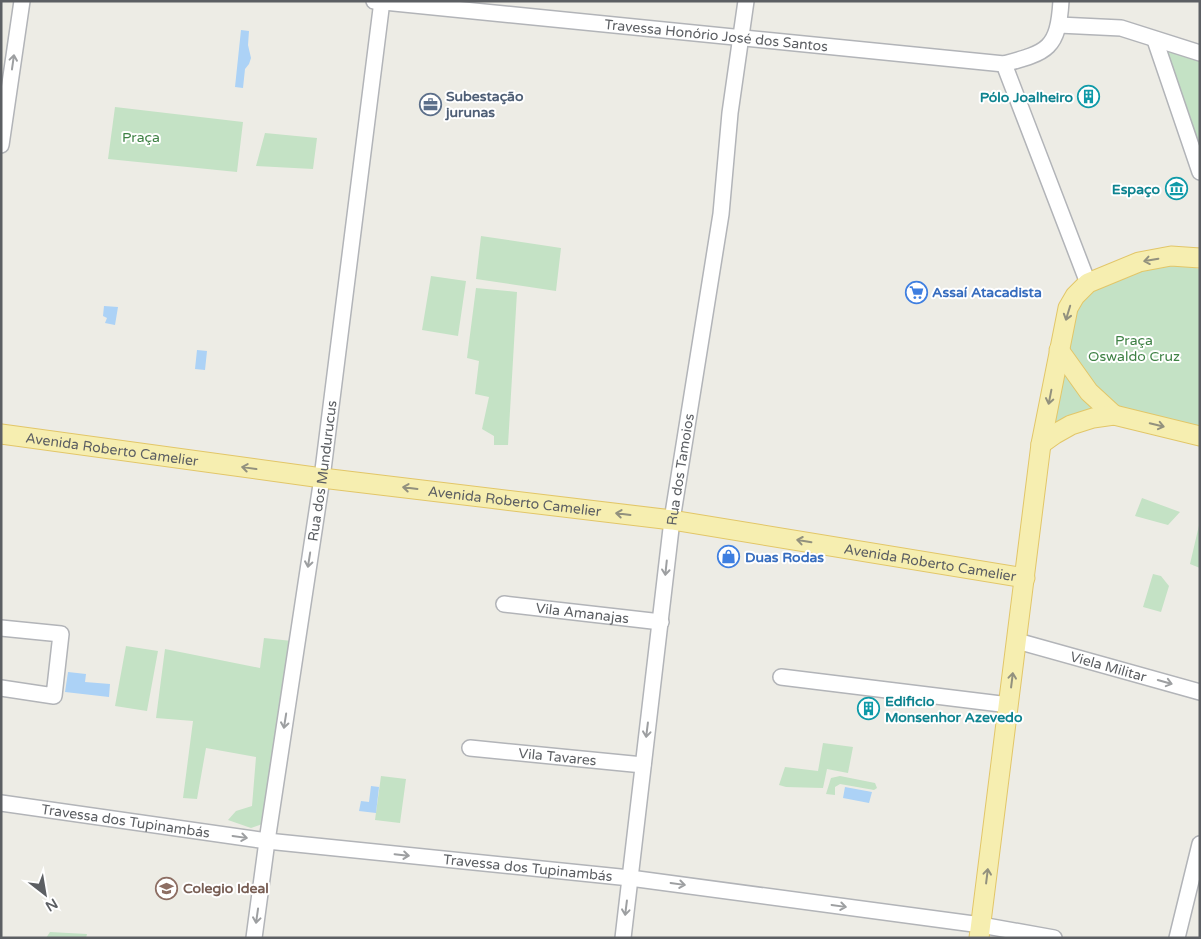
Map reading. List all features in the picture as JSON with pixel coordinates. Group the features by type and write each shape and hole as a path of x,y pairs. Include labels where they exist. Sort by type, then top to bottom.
{"main road":[{"path":"980,931 1041,444 1068,308 1075,296 1088,283 1139,262 1171,256 1200,258"},
{"path":"1059,350 1089,392 1114,415"},
{"path":"1041,444 1071,425 1093,418 1114,415 1200,436"},
{"name":"Avenida Roberto Camelier","path":"1,434 322,478 672,520 1025,578"}],"street":[{"path":"1,144 22,1"},
{"name":"Travessa Honório José dos Santos","path":"374,1 1004,64 1032,56 1046,49 1052,42 1059,24"},
{"name":"Rua dos Tamoios","path":"623,938 672,520 722,214 730,113 746,1"},
{"path":"1061,1 1059,24 1121,28 1200,53"},
{"name":"Rua dos Mundurucus","path":"254,938 322,478 382,2"},
{"path":"1155,40 1200,172"},
{"path":"1004,64 1088,283"},
{"name":"Vila Amanajas","path":"504,604 660,622"},
{"path":"1,628 61,634 54,696 1,688"},
{"name":"Viela Militar","path":"1017,641 1200,692"},
{"path":"781,677 1009,705"},
{"name":"Vila Tavares","path":"470,748 643,765"},
{"name":"Travessa dos Tupinambás","path":"1,803 267,841 630,878 980,931 1054,938"},
{"path":"1177,938 1195,879 1200,844"}],"green space":[{"path":"1155,40 1200,53 1200,172"},
{"name":"Praça","path":"115,107 243,122 237,172 108,159"},
{"path":"265,133 317,138 313,169 256,166"},
{"path":"481,236 561,248 556,291 476,279"},
{"name":"Praça Oswaldo Cruz","path":"1170,263 1200,269 1200,434 1115,412 1049,436 1075,312 1082,300 1091,290 1141,269"},
{"path":"431,276 466,281 458,336 422,330"},
{"path":"476,288 517,292 508,445 494,445 494,436 482,429 489,397 475,394 479,361 467,358"},
{"path":"1142,498 1180,512 1168,525 1135,516"},
{"path":"1200,521 1200,568 1190,564"},
{"path":"1153,574 1161,576 1169,586 1161,612 1143,607"},
{"path":"264,638 292,641 265,823 251,828 228,820 236,811 252,806 256,757 206,748 197,799 183,798 193,721 156,718 165,649 260,668"},
{"path":"126,646 158,651 147,711 115,706"},
{"path":"823,743 853,747 848,773 827,769 823,788 786,787 779,785 785,767 818,771"},
{"path":"381,776 406,779 400,823 375,820"},
{"path":"840,776 875,783 877,788 874,790 840,784 835,787 835,795 826,794 831,778"},
{"path":"50,932 87,934 86,938 46,938"}],"water":[{"path":"241,30 249,31 248,45 251,58 245,69 243,88 235,87"},
{"path":"104,306 118,307 115,325 105,323 107,318 103,316"},
{"path":"197,350 207,351 205,370 195,369"},
{"path":"68,672 86,674 85,682 110,684 109,697 65,692"},
{"path":"371,786 379,787 376,813 359,811 361,801 369,802"},
{"path":"845,787 872,792 869,803 843,798"}],"place":[{"name":"Pólo Joalheiro","path":"1089,97"},
{"name":"Subestação jurunas","path":"430,104"},
{"name":"Espaço","path":"1176,189"},
{"name":"Assaí Atacadista","path":"916,292"},
{"name":"Duas Rodas","path":"729,557"},
{"name":"Edificio Monsenhor Azevedo","path":"869,709"},
{"name":"Colegio Ideal","path":"167,888"}]}
